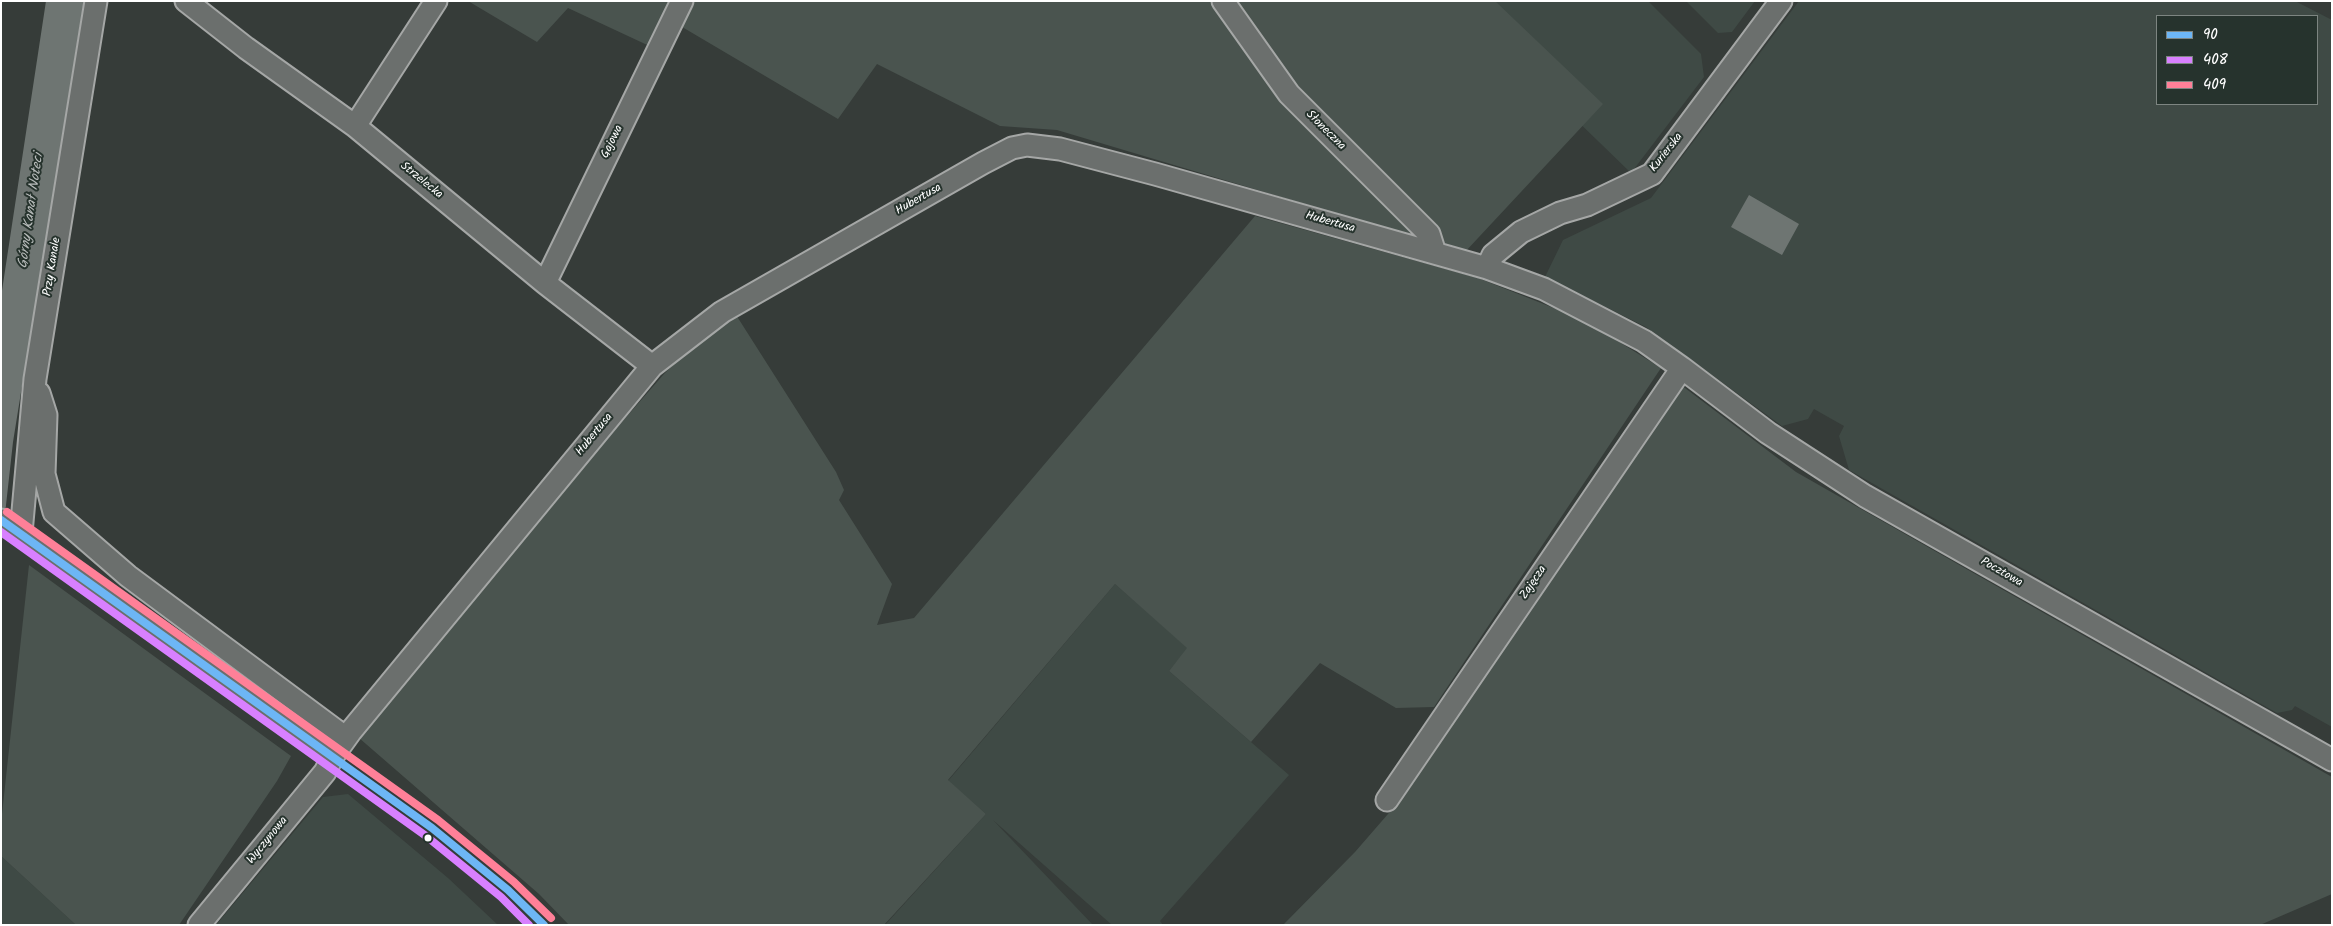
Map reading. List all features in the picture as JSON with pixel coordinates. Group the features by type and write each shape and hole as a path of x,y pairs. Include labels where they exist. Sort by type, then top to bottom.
{"street":[{"name":"Przy Kanale","path":"11,527 96,1"},
{"name":"Strzelecka","path":"186,1 246,48 355,126 545,282 652,366"},
{"path":"355,126 436,1"},
{"name":"Gajowa","path":"545,282 682,1"},
{"name":"Słoneczna","path":"1223,1 1288,94 1429,234 1435,253"},
{"name":"Kurierska","path":"1487,268 1493,255 1521,232 1560,213 1588,205 1652,174 1781,1"},
{"name":"Hubertusa","path":"333,756 652,366 722,312 1012,148 1026,145 1060,149 1100,159 1487,268 1544,289 1590,312 1644,341 1682,368"},
{"name":"Pocztowa","path":"1682,368 1768,433 1826,472 2332,760"},
{"name":"Zajęcza","path":"1387,800 1669,384 1682,368"},
{"path":"35,379 46,415 44,474 54,512 128,576 346,738"},
{"path":"11,527 333,756"},
{"name":"Wyczynowa","path":"199,925 325,772 333,756"}],"shaded area":[{"path":"468,1 1495,1 1603,104 1465,252 1057,130 1000,126 877,64 838,119 672,21 658,50 568,8 537,42"},
{"path":"1488,1 1648,1 1701,54 1704,77 1631,173 1471,18"},
{"path":"1686,1 1755,1 1732,32 1718,33"},
{"path":"1799,1 2295,1 2332,20 2332,727 2295,706 2292,710 2277,713 1849,470 1839,436 1844,426 1814,409 1808,419 1782,426 1646,327 1545,277 1563,240 1651,198"},
{"path":"1255,216 1478,278 1584,320 1661,368 1434,707 1396,708 1320,663 1251,742 1169,671 1187,648 1115,584 948,780 986,814 884,925 569,925 539,894 351,731 664,374 731,307 836,472 844,490 839,500 892,584 877,625 914,618"},
{"path":"1681,385 1796,472 2332,777 2332,894 2260,925 1283,925 1355,852 1401,799"},
{"path":"29,565 291,756 277,781 179,925 76,925 1,856 1,823"},
{"path":"1115,584 1188,648 1169,671 1289,775 1160,921 1163,925 1112,925 993,820 1093,925 885,925 986,814 948,781"},
{"path":"348,794 448,878 498,925 216,925 323,797"},
{"path":"1,856 76,925 1,925"}],"water":[{"name":"Górny Kanał Noteci","path":"46,1 84,1 13,442 1,550 1,297"},
{"path":"1749,195 1799,224 1782,255 1731,227"}],"transit line":[{"name":"409","path":"7,512 438,820 514,882 551,918"},
{"name":"90","path":"1,520 432,828 508,890 544,925"},
{"name":"408","path":"1,532 426,836 501,897 529,925"}]}
